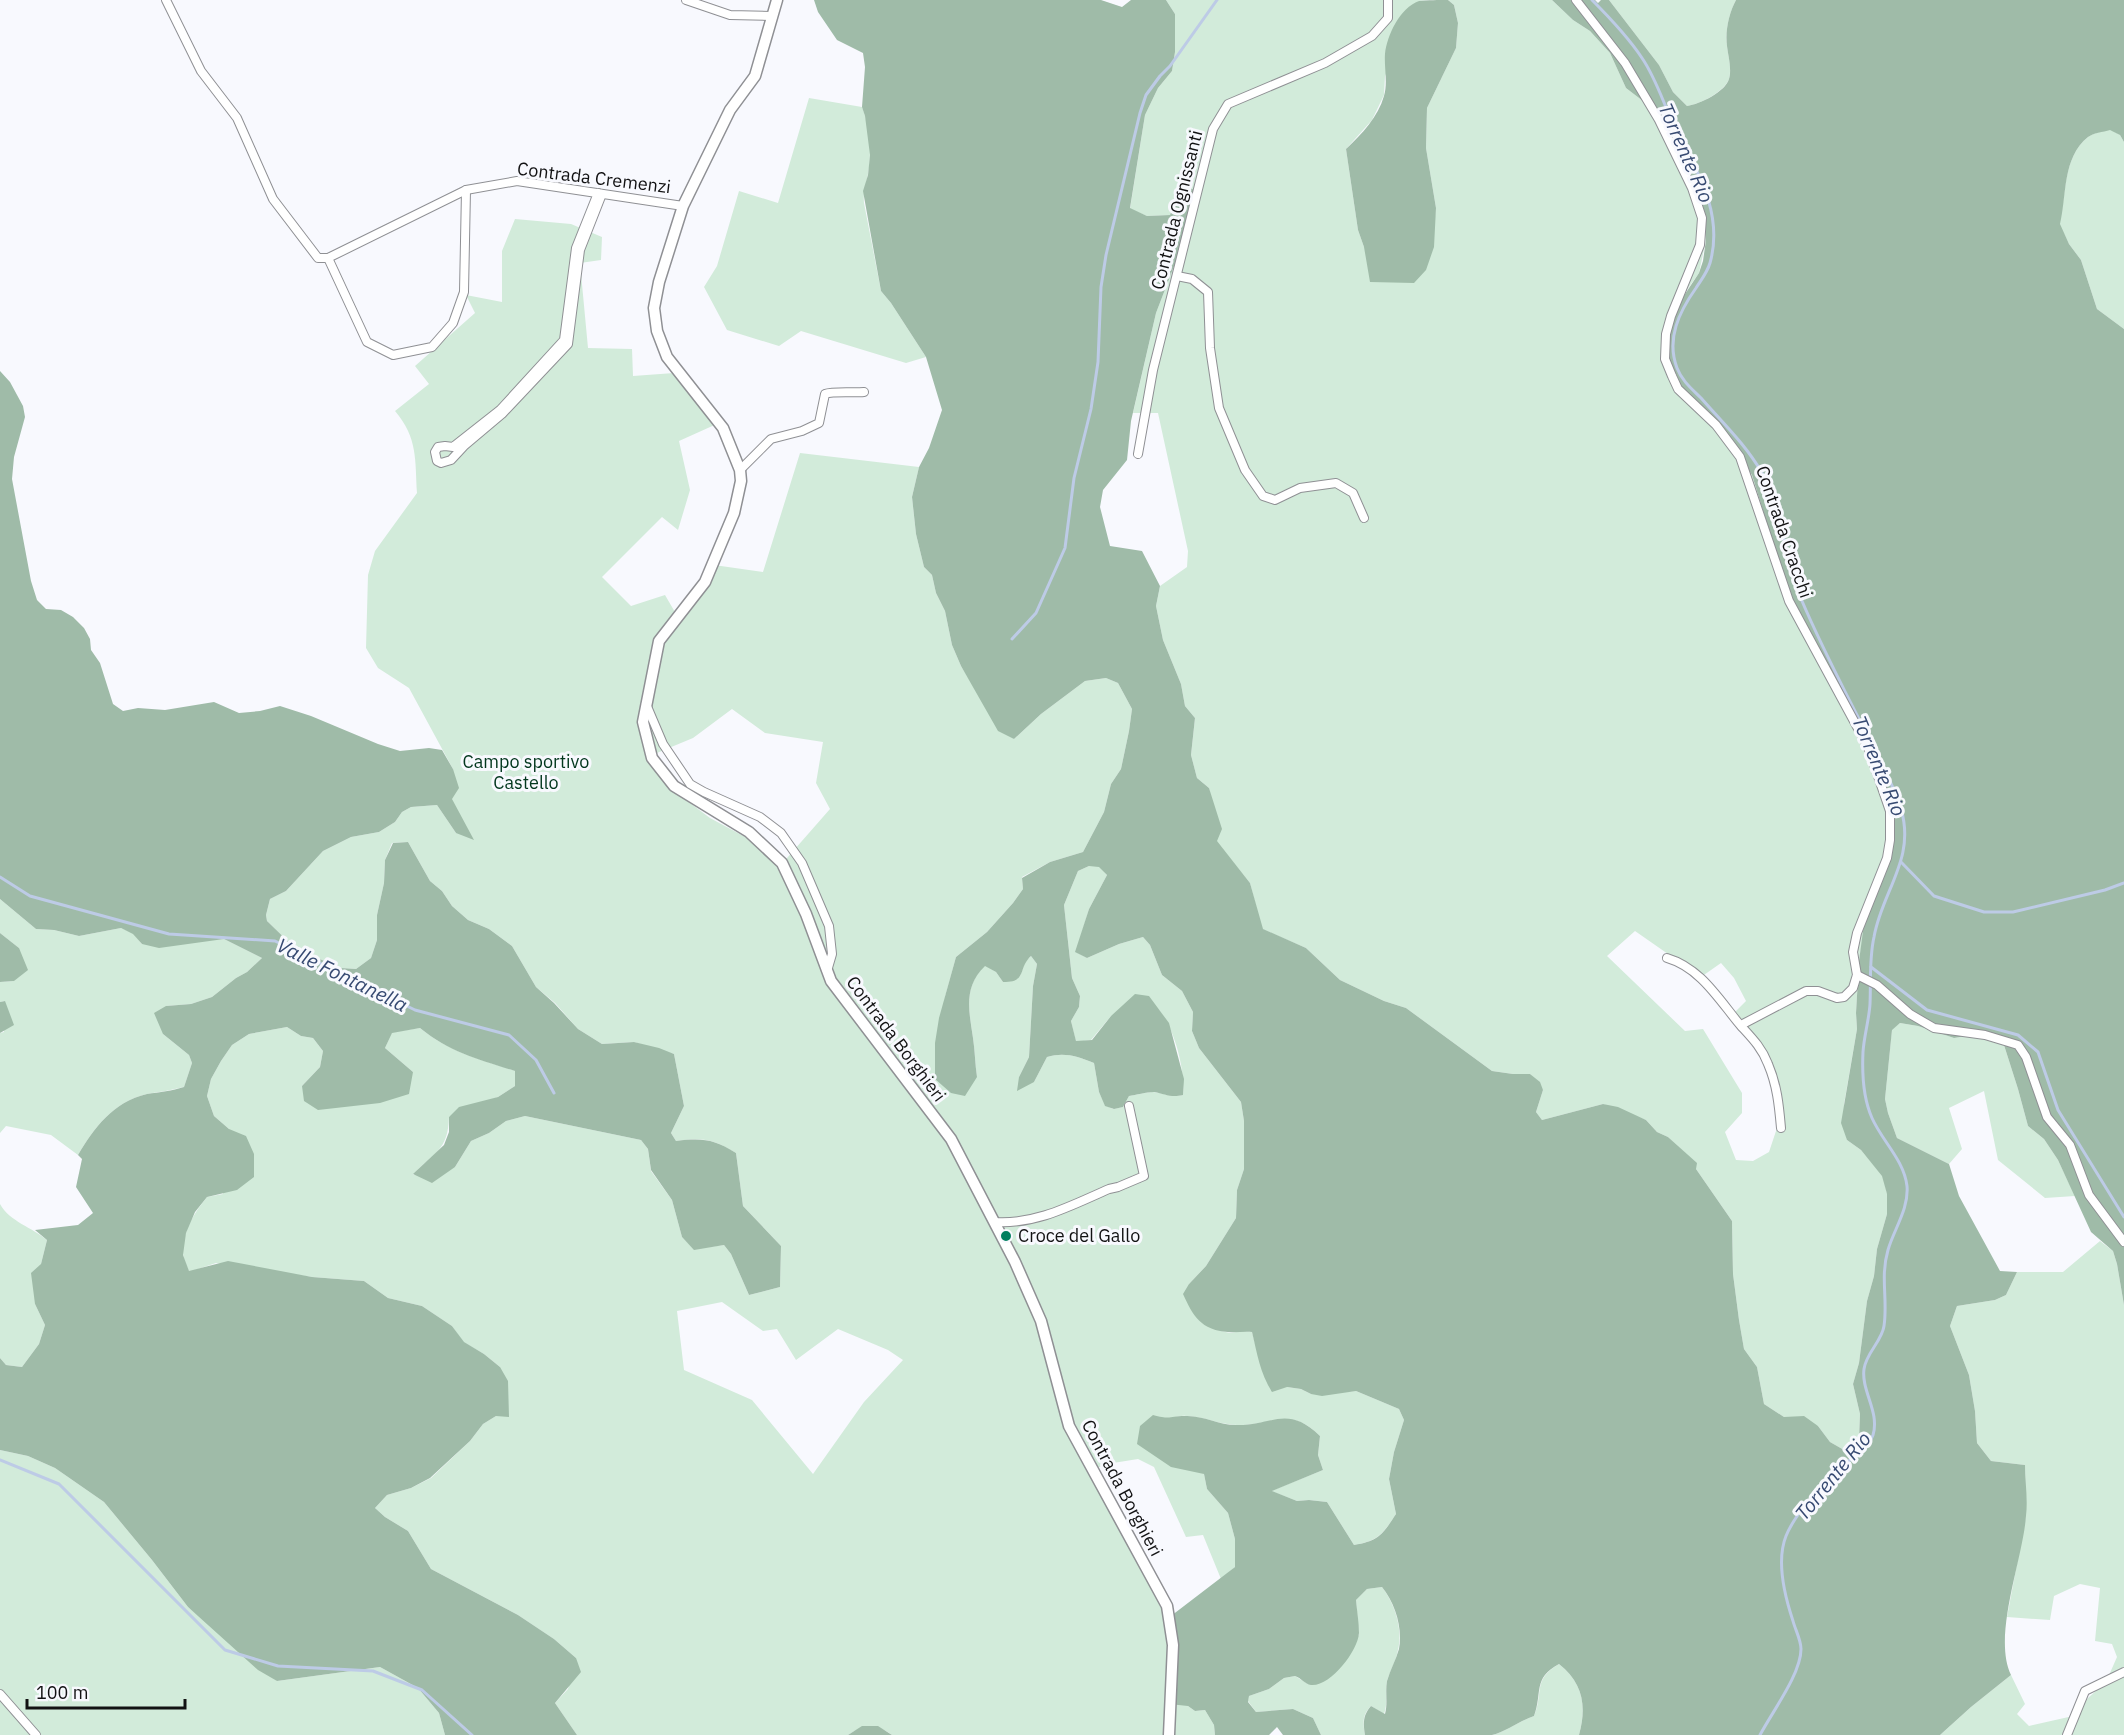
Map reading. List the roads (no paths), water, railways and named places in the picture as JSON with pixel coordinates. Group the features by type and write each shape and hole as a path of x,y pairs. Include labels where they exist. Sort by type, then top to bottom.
{"street":[{"path":"166,0 201,71 237,118 273,199 318,258 328,258 367,342 393,355 432,347 453,323 464,292 466,190"},
{"path":"686,0 730,15 771,16"},
{"name":"Contrada Borghieri","path":"777,0 755,76 730,110 683,206 659,282 654,308 657,331 667,357 723,428 740,470 741,481 734,513 705,582 659,641 643,722 652,758 674,786 749,832 782,863 806,914 831,981 951,1139 1015,1262 1041,1321 1069,1426 1167,1606 1173,1645 1169,1735"},
{"name":"Contrada Ognissanti","path":"1138,454 1153,370 1213,129 1228,104 1325,63 1372,36 1388,18 1388,0"},
{"name":"Contrada Cracchi","path":"1576,0 1625,63 1659,120 1692,188 1702,218 1700,245 1666,334 1665,359 1678,389 1716,425 1740,457 1789,601 1868,747 1890,811 1890,840 1887,858 1857,933 1853,952 1861,977"},
{"name":"Contrada Cremenzi","path":"328,258 466,190 517,181 683,206"},
{"path":"600,193 580,250 568,344 502,414 451,460 441,463 437,461 435,452 438,447 453,447 500,410 564,340 576,248 600,193"},
{"path":"1177,276 1192,279 1208,292 1210,348 1219,408 1245,470 1263,496 1275,500 1300,488 1336,483 1353,494 1364,518"},
{"path":"740,470 771,439 801,431 819,423 825,394 864,392"},
{"path":"646,704 663,744 690,784 760,817 781,833 802,863 829,926 832,954 827,971"},
{"path":"1667,958 1681,963 1713,990 1759,1044 1779,1095 1780,1128"},
{"path":"1741,1025 1806,991 1818,991 1844,998 1861,977 1877,985 1910,1014 1934,1028 1985,1035 2018,1045 2026,1057 2047,1117 2070,1144 2089,1195 2124,1242"},
{"path":"994,1222 1019,1223 1039,1219 1109,1188 1118,1187 1144,1176 1129,1106"},
{"path":"2067,1735 2085,1691 2124,1672"},
{"path":"0,1694 36,1735"}],"waterway":[{"path":"1012,639 1036,613 1065,548 1074,478 1091,409 1098,362 1101,287 1106,255 1140,113 1146,95 1170,66 1217,0"},
{"name":"Torrente Rio","path":"1592,0 1625,35 1647,65 1697,171 1710,206 1714,243 1710,263 1684,307 1676,326 1673,347 1677,368 1688,385 1741,443 1762,473 1775,503 1791,569 1802,601 1891,782 1901,809 1904,827 1901,859 1878,920 1872,945 1870,1004 1863,1052 1864,1085 1869,1110 1876,1126 1902,1168 1907,1186 1906,1203 1886,1260 1883,1331 1864,1369 1865,1385 1874,1418 1873,1435 1866,1446 1820,1488 1800,1512 1786,1536 1782,1556 1783,1579 1787,1601 1800,1642 1800,1659 1785,1693 1760,1735"},
{"path":"1901,862 1934,896 1984,912 2013,912 2105,890 2124,883"},
{"name":"Valle Fontanella","path":"0,877 30,896 169,934 275,941 415,1010 509,1035 536,1060 554,1093"},
{"path":"1871,967 1927,1010 2018,1035 2038,1052 2058,1110 2124,1217"},
{"path":"0,1460 59,1484 225,1650 278,1666 373,1671 422,1690 472,1735"}],"place":[{"name":"Croce del Gallo","path":"1006,1236"}],"park label":[{"name":"Campo sportivo Castello","path":"526,772"}]}
